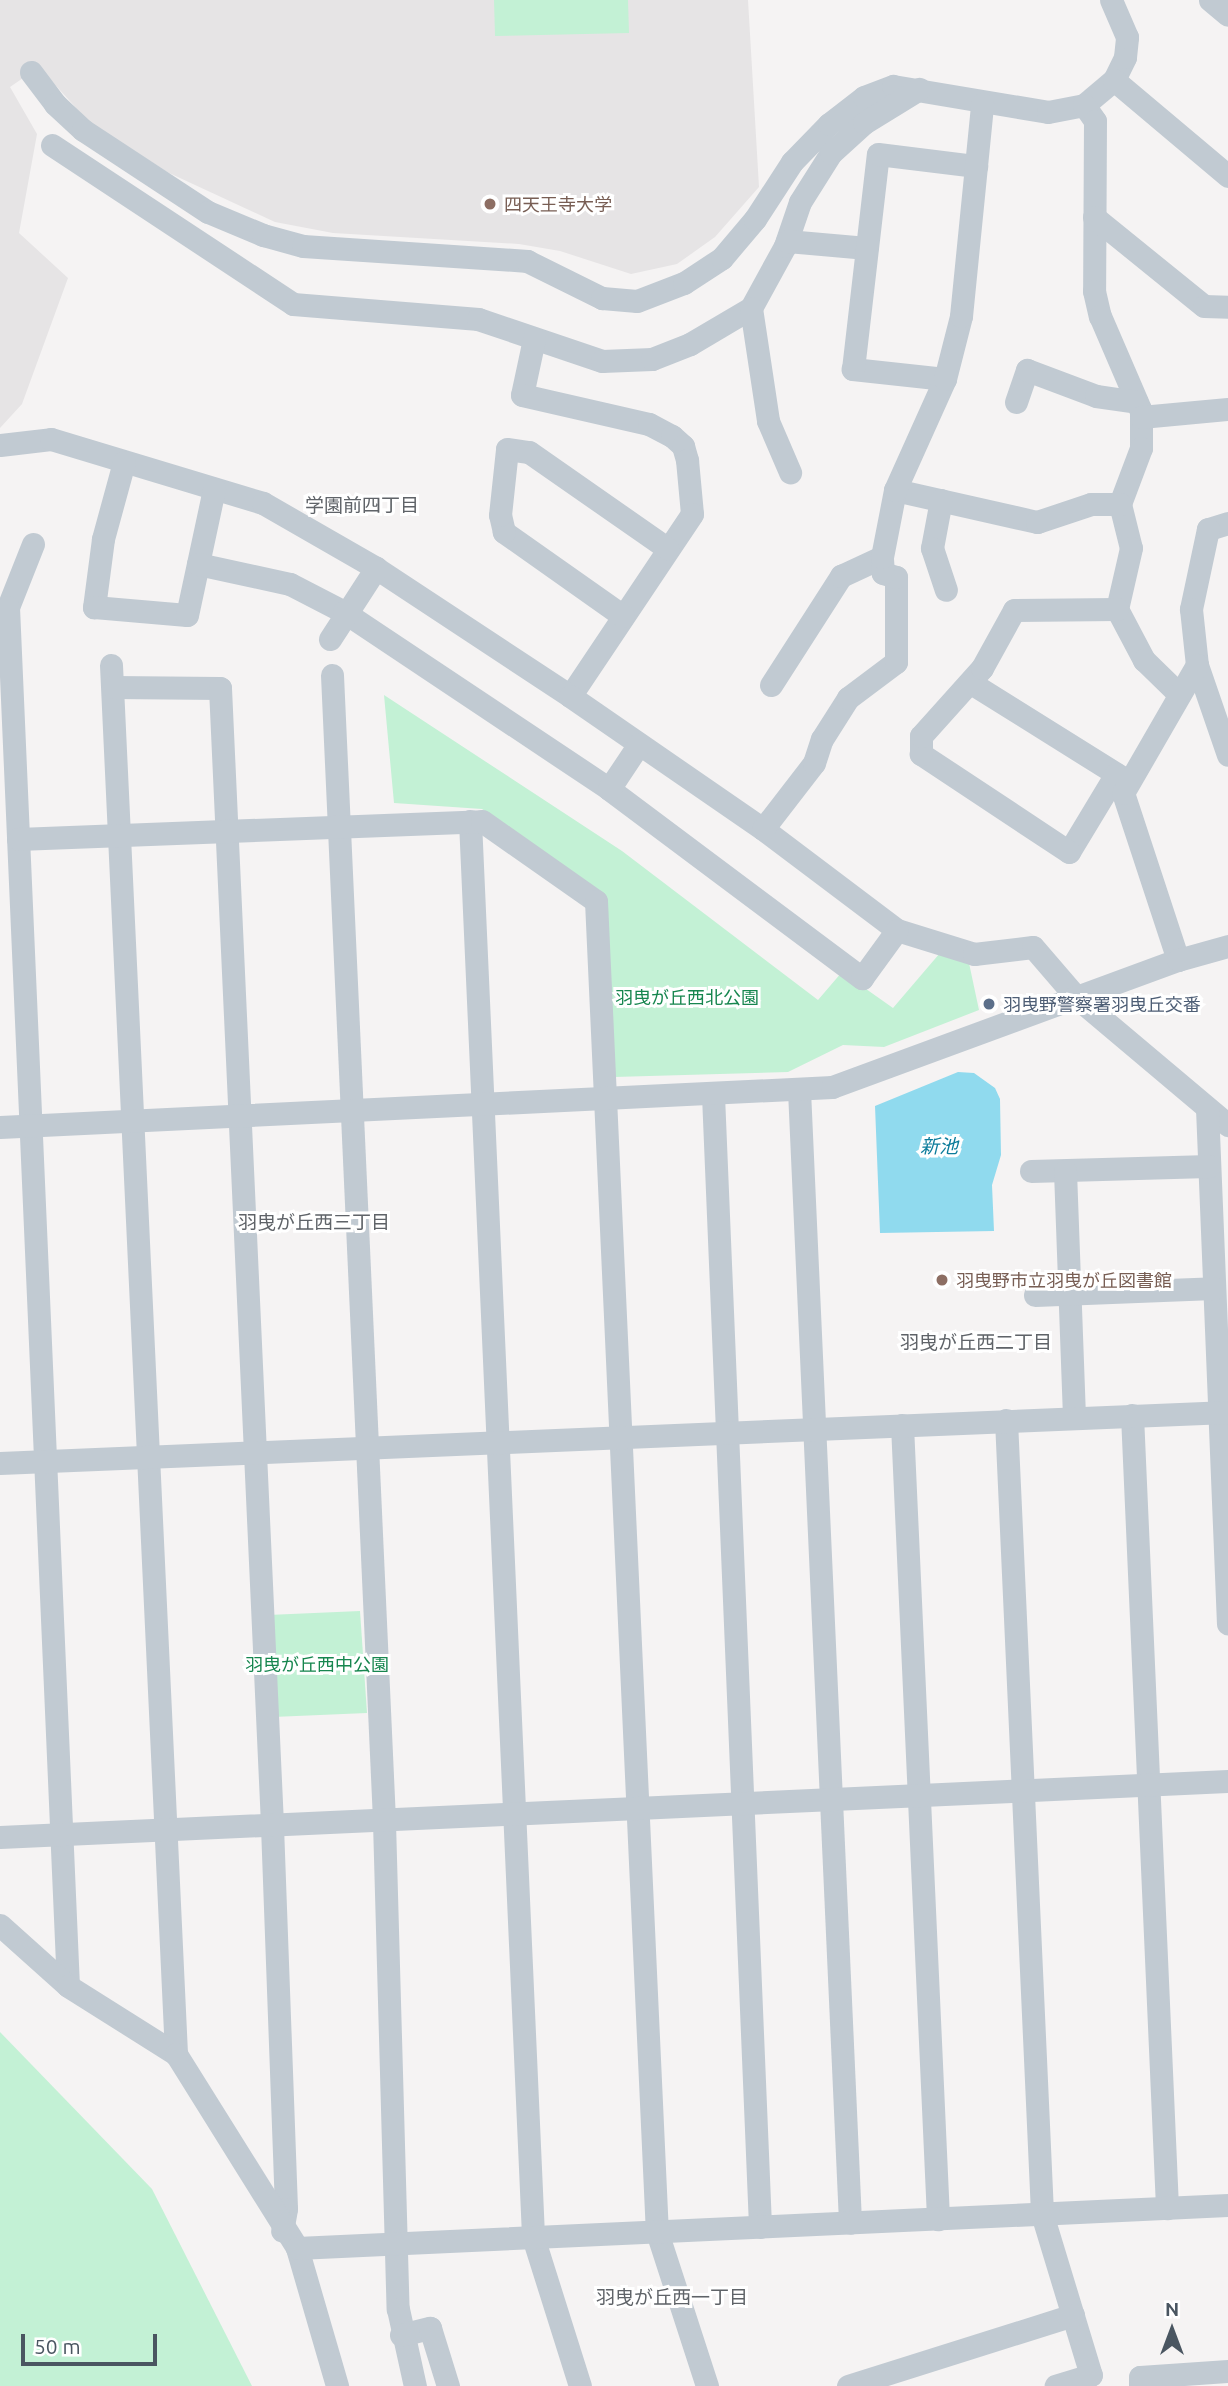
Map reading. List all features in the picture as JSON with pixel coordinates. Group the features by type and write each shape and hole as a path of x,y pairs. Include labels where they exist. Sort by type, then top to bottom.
{"street":[{"path":"31,72 55,104 83,130 208,212 263,235 303,246 527,261 602,298 637,301 684,283 723,258 755,219 792,162 828,124 864,97 893,86 919,89 982,104 1048,113 1084,105 1114,80 1127,37 1111,0"},
{"path":"1210,0 1228,15"},
{"path":"1114,80 1228,176"},
{"path":"52,145 293,304 478,319 602,361 652,359 690,344 751,308 787,241 800,202 831,153 864,123 919,89"},
{"path":"763,829 814,763 822,739 848,698 896,662 896,577 883,573 882,557 895,490 945,379 961,316 982,104"},
{"path":"1084,105 1095,121 1097,303 1139,410 1140,448 1120,504 1131,548 1117,609 1144,660 1180,694"},
{"path":"945,379 853,369 878,154 976,166"},
{"path":"1094,217 1204,306 1228,307"},
{"path":"787,241 867,248"},
{"path":"751,308 768,421 790,472"},
{"path":"534,340 522,395 649,424 683,446 692,514 570,696"},
{"path":"1016,402 1027,370 1139,410 1228,409"},
{"path":"0,445 51,439 263,503 376,568 570,696 763,829 897,930 974,954 1033,947 1076,997 1228,1125"},
{"path":"624,616 504,532 500,515 507,449 529,452 668,549"},
{"path":"124,462 103,539 94,607 187,615 214,489"},
{"path":"895,490 1037,522 1091,504 1120,504"},
{"path":"941,500 932,548 946,590"},
{"path":"1228,523 1208,529 1191,609 1197,665 1228,755"},
{"path":"33,544 4,606 8,791 18,839 68,1986"},
{"path":"771,685 841,576 882,557"},
{"path":"198,564 290,584 344,612 609,789 862,978 897,930"},
{"path":"330,639 344,612 376,568"},
{"path":"1117,609 1014,610 971,683 920,736 921,754 1069,852 1123,778 1197,665"},
{"path":"332,675 348,1111 383,1822 401,2335 415,2386"},
{"path":"176,2054 112,676 220,688 256,1453 286,2209 290,2240 337,2386"},
{"path":"971,683 1123,778"},
{"path":"609,789 639,744"},
{"path":"1123,778 1123,793 1178,960"},
{"path":"470,821 512,1816 533,2237 580,2386"},
{"path":"18,839 482,821 596,901 623,1436 657,2232 708,2386"},
{"path":"0,1126 607,1101 832,1087 1178,960 1228,946"},
{"path":"799,1090 850,2223"},
{"path":"713,1095 760,2227"},
{"path":"1207,1108 1214,1288 1223,1412 1228,1623"},
{"path":"1031,1171 1209,1166"},
{"path":"1065,1171 1074,1418"},
{"path":"1035,1295 1214,1288"},
{"path":"0,1463 1223,1412"},
{"path":"1132,1415 1167,2208"},
{"path":"1006,1420 1025,1790 1042,2214 1091,2375 1056,2386"},
{"path":"902,1425 938,2219"},
{"path":"0,1837 383,1822 1228,1781"},
{"path":"0,1925 68,1986 176,2054 290,2240"},
{"path":"290,2240 399,2241 533,2237 1228,2205"},
{"path":"848,2386 1073,2315"},
{"path":"401,2335 430,2328 448,2386"},
{"path":"1140,2386 1140,2377 1228,2371"}],"shaded area":[{"name":"四天王寺大学","path":"0,0 748,0 759,187 715,237 677,264 631,274 560,251 519,244 333,233 275,222 167,172 88,121 39,67 10,87 37,134 19,233 68,278 22,404 0,428"}],"green space":[{"path":"494,0 628,0 629,33 495,36"},
{"name":"羽曳が丘西北公園","path":"384,695 622,851 818,1000 842,972 893,1008 940,953 969,963 979,1010 884,1047 843,1045 788,1072 614,1077 604,894 482,809 394,803"},
{"name":"羽曳が丘西中公園","path":"360,1611 367,1713 273,1717 268,1615"},
{"path":"0,2032 152,2189 252,2386 0,2386"}],"water":[{"name":"新池","path":"958,1072 974,1073 995,1088 1000,1099 1001,1155 992,1185 994,1231 880,1233 875,1106"}],"place":[{"name":"四天王寺大学","path":"490,204"},
{"name":"羽曳野警察署羽曳丘交番","path":"989,1004"},
{"name":"羽曳野市立羽曳が丘図書館","path":"942,1280"}],"district":[{"name":"学園前四丁目","path":"362,506"},
{"name":"羽曳が丘西三丁目","path":"314,1223"},
{"name":"羽曳が丘西二丁目","path":"976,1343"},
{"name":"羽曳が丘西一丁目","path":"672,2298"}]}
